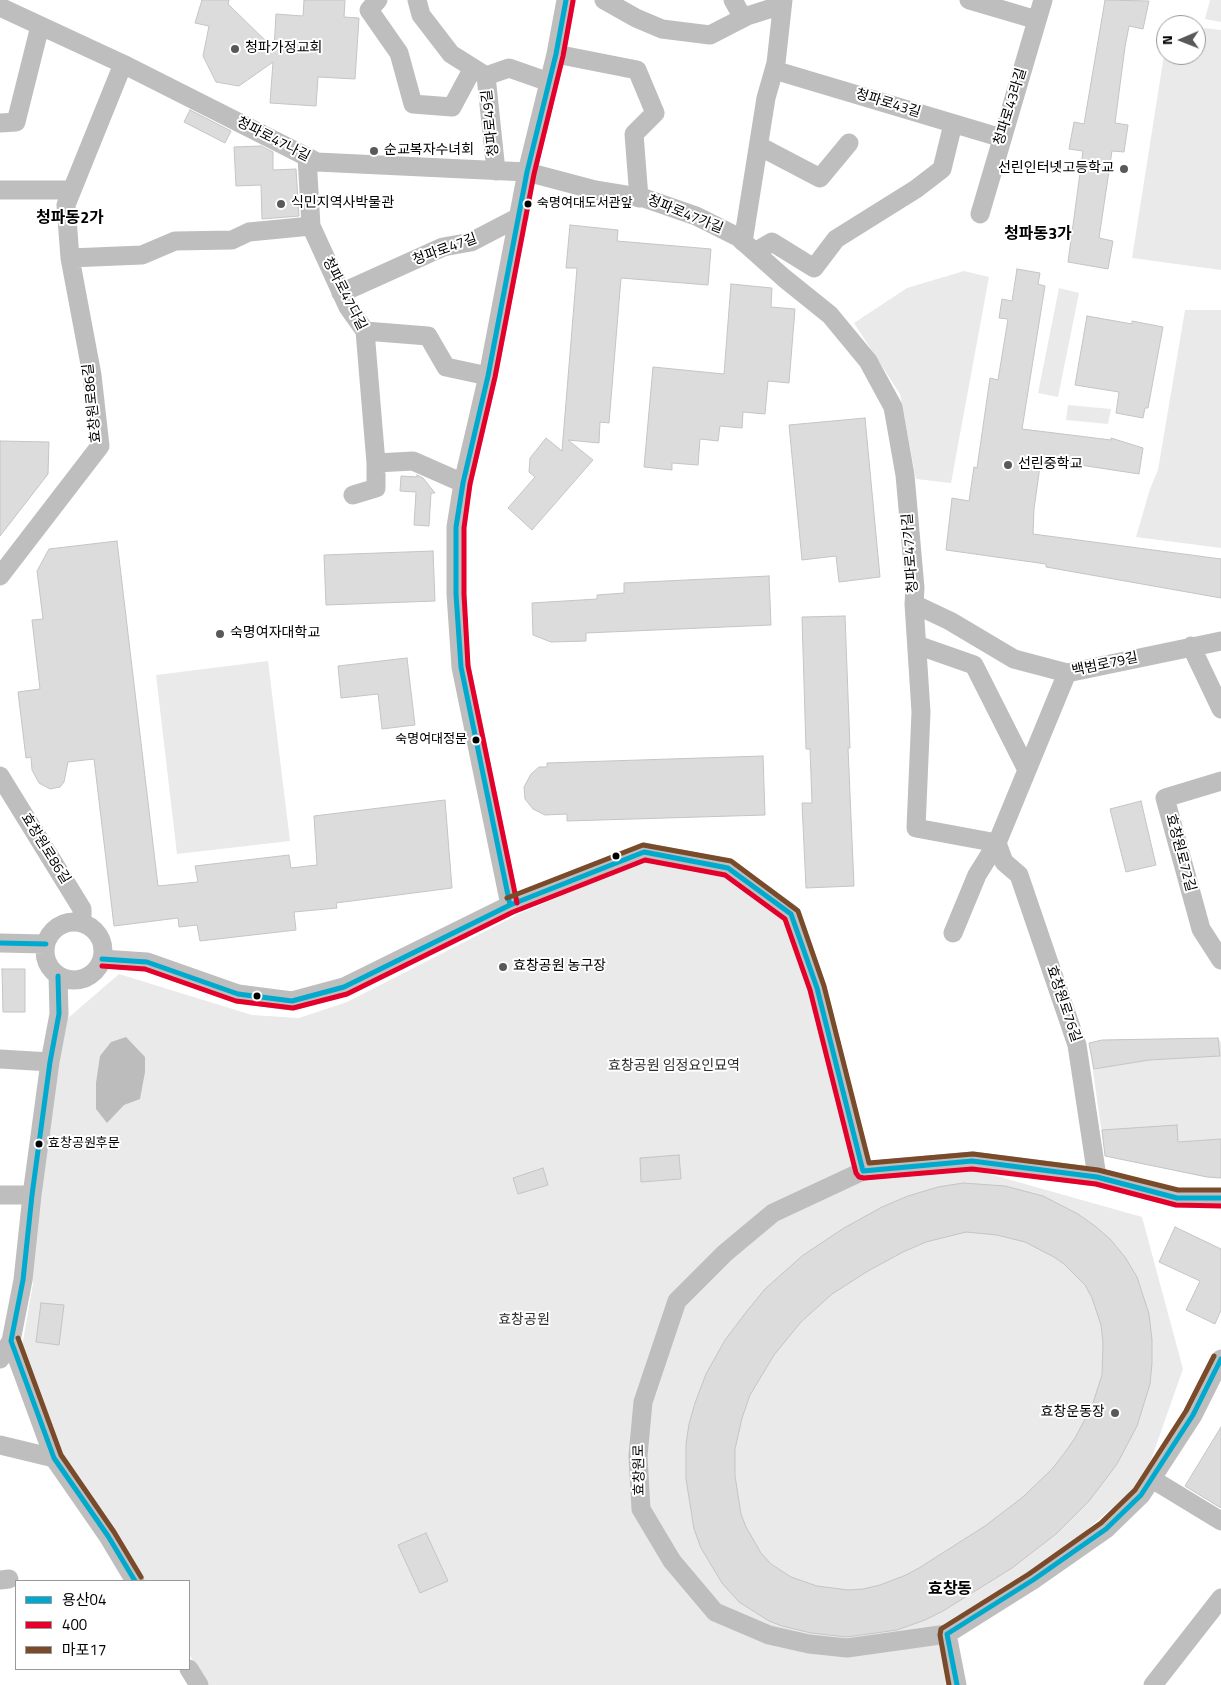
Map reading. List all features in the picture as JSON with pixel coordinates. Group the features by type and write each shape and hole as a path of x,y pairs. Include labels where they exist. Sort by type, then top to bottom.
{"street":[{"name":"청파로49길","path":"378,0 369,10 399,53 413,104 452,107 479,72 509,68 549,82"},
{"path":"417,0 422,15 451,54 479,72"},
{"path":"510,904 461,667 456,594 456,527 463,483 488,376 527,172 556,54 566,0"},
{"path":"604,0 636,18 662,29 710,35 743,18 783,3 774,70 766,98 759,146 749,247 772,242 814,268 836,239 916,189 942,169 952,124"},
{"path":"734,0 743,18"},
{"path":"969,0 1037,20"},
{"name":"청파로43라길","path":"980,214 1043,0"},
{"name":"청파로47나길","path":"0,7 123,64 316,162 527,172"},
{"path":"0,123 16,122 40,26"},
{"name":"청파로47가길","path":"556,54 637,70 655,113 634,134 639,198"},
{"name":"효창원로86길","path":"0,576 100,446 92,375 70,258 66,205 123,64"},
{"name":"청파로43길","path":"774,70 1002,138"},
{"name":"청파로49길","path":"479,72 496,171"},
{"path":"759,146 820,178 849,143"},
{"name":"청파로47다길","path":"307,157 311,226 348,307 365,331 376,463 376,488 353,495"},
{"name":"청파로47가길","path":"527,172 595,190 639,198 696,216 738,237 830,315 868,361 893,407 905,475 915,588 914,604 921,712 916,828 997,843"},
{"path":"0,190 72,190"},
{"name":"청파로47길","path":"342,293 443,247 471,242 519,217"},
{"path":"70,258 142,255 175,241 232,240 249,232 311,226"},
{"path":"365,331 428,336 446,366 488,376"},
{"path":"376,463 413,461 463,483"},
{"name":"백범로79길","path":"914,604 950,621 1014,659 1067,673 1221,641"},
{"path":"917,645 974,665 1027,770"},
{"path":"1191,646 1221,709"},
{"path":"953,933 976,875 997,843 1067,673"},
{"name":"효창원로86길","path":"0,776 82,909 82,923"},
{"name":"효창원로72길","path":"1221,781 1165,798 1201,928 1221,960"},
{"name":"효창원로76길","path":"997,843 1004,862 1019,875 1077,1045 1097,1177"},
{"path":"102,959 148,962 238,994 292,1001 344,987 510,904 644,852 728,868 791,914 817,988 863,1171"},
{"path":"82,923 90,927 101,941 102,959 92,974 75,980 66,979 58,976 51,970 45,953 46,944 56,929 64,924 82,923"},
{"path":"0,943 46,944"},
{"path":"0,1358 11,1341 23,1280 32,1195 50,1062 59,1014 58,976"},
{"path":"0,1059 50,1062"},
{"name":"효창원로","path":"947,1634 847,1648 809,1644 769,1635 715,1612 672,1561 641,1509 638,1456 643,1402 677,1301 725,1253 773,1213 863,1171 972,1161 1097,1177 1177,1198 1221,1198"},
{"path":"0,1195 32,1195"},
{"path":"11,1341 54,1458 108,1536 135,1580"},
{"path":"957,1685 947,1634 1033,1580 1106,1529 1141,1495 1193,1415 1221,1360"},
{"path":"0,1445 54,1458"},
{"path":"1152,1479 1221,1521"},
{"path":"1153,1685 1221,1598"},
{"path":"190,1670 199,1685"}],"green space":[{"path":"1210,0 1221,0 1221,22 1206,19"},
{"path":"1206,28 1221,30 1221,270 1132,258 1162,65 1206,65"},
{"path":"964,271 989,277 951,483 916,479 900,394 854,323 907,288"},
{"path":"1059,288 1079,293 1058,397 1038,393"},
{"path":"1185,310 1221,310 1221,548 1136,537 1150,489 1158,470"},
{"path":"1068,405 1111,409 1108,424 1066,420"},
{"path":"268,661 290,841 177,854 156,675"},
{"name":"효창공원","path":"646,860 726,875 785,918 811,990 861,1179 972,1169 1142,1217 1183,1369 1146,1474 1135,1488 1082,1534 940,1642 946,1685 207,1685 190,1656 190,1580 144,1580 114,1530 61,1455 21,1352 33,1284 28,1245 67,1019 119,974 252,1015 299,1018 347,1002 521,913"},
{"path":"1218,1038 1221,1042 1221,1178 1207,1177 1105,1156 1089,1043 1102,1040"}],"shaded area":[{"path":"126,1037 145,1057 145,1072 140,1099 124,1105 107,1123 96,1109 96,1083 100,1056 111,1042"}],"building":[{"path":"202,0 229,0 228,4 274,49 276,14 303,16 304,0 345,0 344,17 359,18 355,79 318,77 316,106 270,103 273,62 239,86 216,82 203,56 209,26 195,23"},
{"path":"1105,0 1149,1 1143,29 1129,26 1125,47 1115,123 1128,125 1124,152 1112,151 1099,238 1113,241 1108,269 1068,262 1083,151 1069,149 1074,122 1084,124"},
{"path":"190,110 231,131 225,143 184,122"},
{"path":"261,146 273,152 273,170 296,169 299,216 262,219 261,185 236,186 234,147"},
{"path":"570,225 618,230 617,241 711,249 708,285 621,278 609,423 600,422 599,443 568,440 593,460 532,530 508,508 535,477 529,472 530,458 546,438 562,451 577,268 566,268"},
{"path":"1017,269 1040,273 1038,284 1045,286 1022,429 1111,440 1111,438 1143,448 1139,474 1041,459 1034,509 1033,534 1221,559 1221,598 1046,567 1046,564 946,550 952,498 969,501 974,467 977,468 990,378 998,380 1008,319 999,318 1002,299 1012,301"},
{"path":"731,284 772,288 771,307 795,309 789,383 768,381 765,414 743,412 742,428 720,426 718,441 700,439 698,465 672,463 672,470 644,467 653,367 724,374"},
{"path":"1087,316 1163,327 1148,408 1145,408 1143,418 1116,413 1119,392 1075,385"},
{"path":"865,418 880,577 839,582 836,556 802,560 789,425"},
{"path":"0,441 49,442 48,474 0,536"},
{"path":"417,475 423,478 435,493 431,493 429,526 414,525 416,492 400,491 401,476 417,477"},
{"path":"117,541 158,886 198,882 195,866 289,855 291,868 317,865 314,816 445,800 452,888 336,903 337,908 294,912 296,930 200,941 197,925 179,927 178,918 114,926 94,759 68,762 64,782 60,787 50,789 39,783 32,770 31,757 26,758 18,692 40,689 32,620 43,619 37,571 49,549"},
{"path":"433,551 435,601 326,605 324,555"},
{"path":"769,576 771,625 586,633 586,641 551,642 533,635 532,603 597,599 597,595 624,593 624,583"},
{"path":"845,616 854,886 806,888 802,803 812,803 810,749 806,749 802,617"},
{"path":"407,658 415,725 382,729 378,694 341,698 338,666"},
{"path":"763,756 765,815 567,821 567,814 545,815 533,809 525,799 524,787 531,774 539,767 547,767 547,763"},
{"path":"1141,801 1156,865 1126,872 1110,809"},
{"path":"2,969 25,969 25,1012 3,1012"},
{"path":"1218,1038 1220,1056 1149,1060 1094,1069 1089,1043 1102,1040"},
{"path":"1177,1125 1178,1142 1221,1139 1221,1178 1207,1177 1105,1156 1102,1130"},
{"path":"679,1155 681,1179 641,1182 640,1158"},
{"path":"543,1168 548,1185 518,1194 513,1178"},
{"name":"효창운동장","path":"963,1183 1005,1186 1043,1196 1078,1214 1095,1226 1110,1239 1125,1257 1137,1277 1149,1314 1152,1340 1150,1384 1137,1426 1117,1464 1089,1501 1056,1534 1012,1568 943,1611 897,1630 847,1637 811,1633 782,1626 769,1621 739,1602 722,1583 701,1548 694,1529 686,1479 686,1444 695,1403 706,1374 725,1340 765,1289 802,1256 844,1228 882,1207 908,1196 938,1187","holes":["966,1232 997,1235 1025,1242 1054,1257 1064,1264 1085,1285 1092,1298 1101,1325 1103,1343 1102,1375 1092,1406 1075,1438 1052,1469 1023,1497 985,1526 906,1575 880,1585 848,1590 817,1586 791,1577 771,1564 761,1553 746,1527 741,1514 735,1476 735,1449 742,1418 750,1395 774,1355 801,1322 832,1294 903,1252 926,1242"]},
{"path":"1175,1227 1221,1249 1221,1310 1215,1324 1186,1310 1200,1281 1159,1262"},
{"path":"41,1303 64,1305 59,1345 36,1342"},
{"path":"1221,1427 1221,1508 1185,1486"},
{"path":"426,1533 448,1581 420,1593 398,1545"}],"transit line":[{"name":"용산04","path":"510,905 461,667 456,594 456,527 463,483 488,376 527,172 556,54 566,0"},
{"name":"400","path":"517,903 468,666 464,594 464,528 470,484 495,377 534,174 563,56 573,1"},
{"name":"마포17","path":"507,898 643,845 731,861 798,911 824,986 869,1163 973,1154 1098,1170 1178,1190 1221,1190"},
{"name":"용산04","path":"102,959 147,962 238,994 292,1001 344,987 510,905 644,852 728,868 791,914 817,988 863,1171 972,1161 1097,1177 1177,1198 1221,1198"},
{"name":"400","path":"102,966 145,969 236,1001 293,1008 347,994 513,912 645,860 725,875 785,919 810,990 856,1173 859,1177 972,1169 1096,1184 1176,1205 1221,1206"},
{"name":"용산04","path":"0,943 46,944"},
{"name":"용산04","path":"58,976 59,1014 50,1062 32,1195 23,1280 11,1341 54,1458 108,1536 134,1580"},
{"name":"마포17","path":"18,1338 61,1455 114,1532 141,1577"},
{"name":"마포17","path":"949,1685 940,1635 941,1629 1029,1574 1101,1523 1135,1490 1186,1411 1214,1356"},
{"name":"용산04","path":"957,1685 947,1634 1033,1580 1106,1529 1141,1495 1193,1415 1221,1359"}],"place":[{"name":"청파가정교회","path":"235,49"},
{"name":"순교복자수녀회","path":"374,151"},
{"name":"선린인터넷고등학교","path":"1124,169"},
{"name":"식민지역사박물관","path":"281,204"},
{"name":"숙명여대도서관앞","path":"528,204"},
{"name":"선린중학교","path":"1008,465"},
{"name":"숙명여자대학교","path":"220,634"},
{"name":"숙명여대정문","path":"476,740"},
{"name":"효창공원 농구장","path":"503,967"},
{"name":"효창공원후문","path":"39,1144"},
{"name":"효창운동장","path":"1115,1413"}],"district":[{"name":"청파동2가","path":"70,219"},
{"name":"청파동3가","path":"1038,235"},
{"name":"효창동","path":"950,1590"}],"park label":[{"name":"효창공원 임정요인묘역","path":"674,1067"}]}
